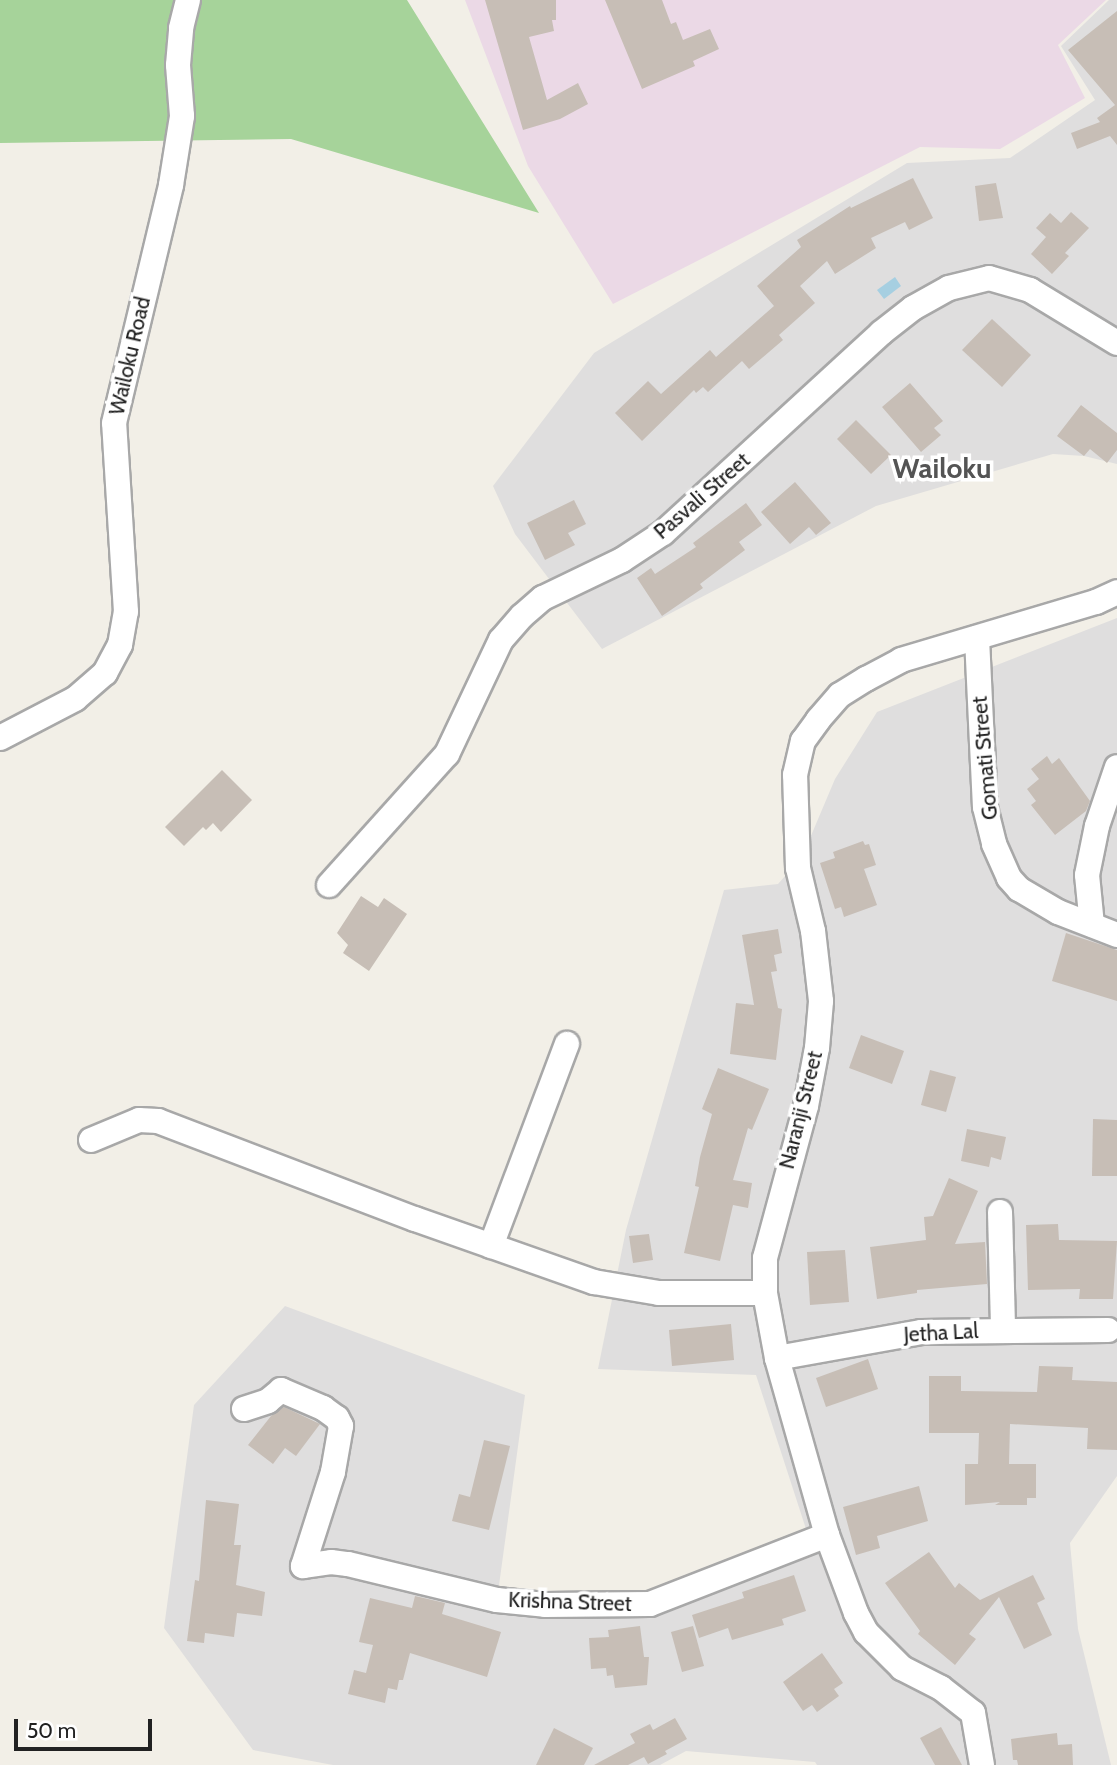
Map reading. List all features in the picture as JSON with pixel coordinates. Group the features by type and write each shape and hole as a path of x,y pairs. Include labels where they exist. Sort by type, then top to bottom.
{"street":[{"name":"Wailoku Road","path":"0,738 75,699 105,673 120,645 126,612 114,423 171,185 181,116 178,65 181,28 188,0"},
{"name":"Pasvali Street","path":"329,884 447,754 500,640 522,616 543,598 622,560 663,533 881,333 914,308 949,288 989,278 1030,290 1117,343"},
{"name":"Naranji Street","path":"982,1765 973,1713 941,1688 902,1668 866,1632 827,1535 777,1358 765,1293 765,1258 806,1106 817,1048 821,1001 813,932 798,868 794,775 803,741 839,695 901,660 1097,602 1117,592"},
{"name":"Gomati Street","path":"977,638 985,807 995,844 1009,878 1019,889 1058,912 1117,935"},
{"path":"1093,925 1087,875 1097,826 1117,767"},
{"path":"491,1246 567,1044"},
{"path":"91,1140 139,1120 172,1124 491,1246 594,1282 659,1293 765,1293"},
{"path":"1000,1212 1003,1329"},
{"name":"Jetha Lal","path":"777,1358 887,1336 1003,1329 1108,1330"},
{"name":"Krishna Street","path":"244,1409 268,1401 281,1390 324,1408 337,1418 341,1426 333,1472 303,1566 331,1562 348,1564 497,1600 545,1605 650,1604 827,1535"}],"shaded area":[{"path":"465,0 1106,0 1058,45 1085,98 1000,149 920,147 613,304 528,166"},
{"path":"1109,0 1117,0 1117,464 1084,456 1053,454 876,506 602,649 515,534 493,486 594,353 907,163 1010,158 1095,100 1061,46"},
{"path":"1117,618 1117,1476 1070,1543 1078,1629 1111,1765 817,1765 815,1762 686,1751 660,1765 333,1765 253,1750 164,1628 194,1405 285,1306 525,1395 497,1600 650,1603 774,1540 806,1529 756,1375 598,1369 626,1230 724,890 778,884 802,857 835,779 877,712"}],"green space":[{"path":"0,0 407,0 539,213 291,139 0,143"}],"water":[{"path":"895,277 901,286 884,299 877,290"}],"building":[{"path":"485,0 556,0 556,20 552,20 554,31 529,37 547,100 578,83 588,104 560,119 523,130"},
{"path":"605,0 662,0 671,24 676,22 683,40 710,29 719,49 693,61 695,66 642,89"},
{"path":"1117,11 1117,145 1110,136 1077,149 1071,133 1100,122 1097,118 1115,105 1068,50"},
{"path":"913,178 933,218 909,230 905,222 871,238 876,248 835,274 827,261 800,286 815,303 779,335 783,340 749,369 742,361 708,392 703,387 696,393 694,390 642,441 615,413 648,381 661,394 710,350 716,357 774,306 757,286 801,247 797,240 850,206 851,208"},
{"path":"996,183 1003,218 979,221 975,186"},
{"path":"1071,212 1089,228 1065,253 1069,256 1052,274 1031,254 1046,237 1036,228 1050,213 1061,223"},
{"path":"992,319 1031,355 1002,387 962,350"},
{"path":"910,383 943,421 934,428 941,435 921,452 882,407"},
{"path":"1081,405 1117,433 1117,450 1107,463 1090,449 1084,456 1057,436"},
{"path":"856,420 891,455 871,474 837,439"},
{"path":"795,482 831,523 816,535 809,527 790,544 761,512"},
{"path":"574,500 586,524 568,533 575,545 545,560 527,523"},
{"path":"746,503 762,525 739,542 745,550 700,584 703,588 662,616 637,578 651,568 655,574 696,547 693,543"},
{"path":"1047,756 1052,764 1059,758 1090,801 1086,811 1055,835 1031,805 1036,801 1027,789 1039,779 1031,769"},
{"path":"222,770 252,800 221,832 213,823 206,830 203,827 184,846 165,827"},
{"path":"863,841 865,845 869,844 876,865 864,869 877,905 844,917 841,907 835,909 820,863 835,858 833,852"},
{"path":"361,896 378,907 384,898 407,914 369,971 343,953 348,945 337,933"},
{"path":"778,929 782,953 774,955 777,971 771,972 778,1008 782,1009 776,1060 730,1054 736,1003 754,1005 742,935"},
{"path":"1066,933 1117,950 1117,1001 1052,981"},
{"path":"861,1035 904,1051 892,1084 849,1068"},
{"path":"718,1068 769,1089 752,1130 748,1128 733,1180 752,1183 748,1208 733,1205 720,1261 684,1253 699,1187 695,1186 700,1157 712,1114 702,1109"},
{"path":"930,1070 956,1077 946,1112 921,1105"},
{"path":"1093,1119 1117,1120 1117,1176 1092,1176"},
{"path":"967,1129 1006,1137 1001,1160 991,1157 989,1167 961,1161"},
{"path":"949,1178 978,1191 955,1244 985,1242 987,1284 917,1290 917,1293 877,1299 870,1247 926,1240 924,1217 933,1216"},
{"path":"1058,1224 1059,1240 1117,1241 1113,1299 1079,1299 1080,1289 1028,1290 1026,1225"},
{"path":"649,1234 653,1260 633,1263 629,1236"},
{"path":"845,1250 849,1302 810,1305 807,1252"},
{"path":"731,1324 734,1360 672,1366 669,1330"},
{"path":"868,1359 878,1389 826,1407 816,1378"},
{"path":"1039,1366 1073,1367 1072,1380 1117,1382 1117,1450 1087,1449 1088,1428 1010,1424 1009,1464 1036,1464 1036,1498 1027,1498 1027,1505 995,1505 1000,1502 965,1505 965,1464 978,1464 979,1433 929,1433 929,1376 961,1376 961,1391 1037,1392"},
{"path":"284,1407 320,1424 296,1456 285,1448 273,1464 248,1445 271,1416"},
{"path":"484,1440 510,1446 489,1530 452,1521 459,1494 470,1497"},
{"path":"919,1486 928,1521 877,1536 880,1548 856,1555 843,1507"},
{"path":"206,1500 239,1504 234,1545 241,1545 236,1585 265,1592 262,1616 237,1613 234,1637 205,1633 204,1643 187,1641 195,1580 199,1581"},
{"path":"929,1552 955,1588 959,1583 980,1600 1033,1575 1045,1599 1037,1603 1052,1635 1024,1649 999,1597 969,1634 976,1639 955,1665 918,1634 920,1631 885,1583"},
{"path":"794,1575 806,1611 782,1619 784,1625 732,1640 728,1628 699,1638 692,1615 744,1598 742,1592"},
{"path":"415,1596 445,1603 442,1614 501,1632 487,1677 410,1653 403,1680 399,1680 397,1690 388,1688 385,1703 348,1694 354,1670 366,1673 373,1645 359,1642 370,1598 412,1608"},
{"path":"640,1626 644,1657 649,1657 647,1685 615,1688 613,1675 607,1676 606,1668 591,1669 589,1638 609,1637 608,1630"},
{"path":"693,1626 704,1666 682,1672 671,1632"},
{"path":"822,1653 843,1683 834,1689 839,1696 817,1712 812,1705 803,1711 783,1682"},
{"path":"675,1718 687,1739 665,1751 667,1754 648,1764 644,1757 628,1765 594,1765 635,1743 630,1734 650,1724 653,1730"},
{"path":"941,1727 962,1765 935,1765 920,1738"},
{"path":"554,1728 593,1748 584,1765 536,1765"},
{"path":"1057,1733 1058,1745 1072,1744 1073,1765 1018,1765 1017,1760 1013,1760 1011,1739"}],"district":[{"name":"Wailoku","path":"942,468"}]}
